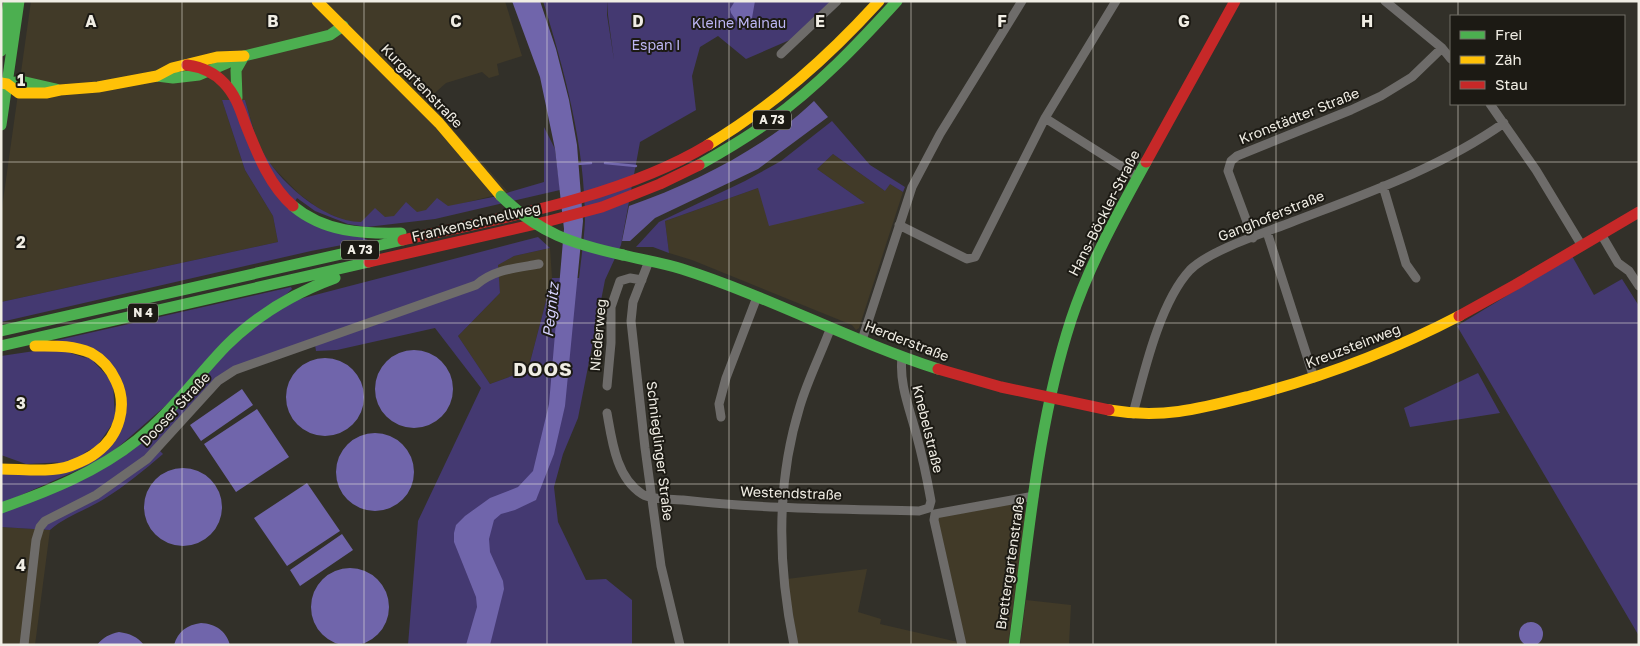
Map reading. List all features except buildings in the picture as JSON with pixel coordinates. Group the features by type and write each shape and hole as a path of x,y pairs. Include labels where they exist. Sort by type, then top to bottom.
{"main road":[{"path":"1,51 9,1"},
{"path":"1,125 4,84 19,1"},
{"name":"Kurgartenstraße","path":"317,1 439,122 501,196 522,216 552,235 582,246 623,255"},
{"name":"Frankenschnellweg","path":"1,331 438,232 548,206 620,185 683,159 758,114 819,63 879,1"},
{"name":"Frankenschnellweg","path":"1,347 549,221 620,200 686,172 739,143 764,126 810,90 842,60 873,30 897,1"},
{"name":"Hans-Böckler-Straße","path":"1035,490 1039,454 1050,399 1077,305 1107,234 1236,1"},
{"path":"4,84 19,94 46,93 90,88 157,76 187,77 211,71 244,56 330,35 343,26"},
{"path":"157,76 172,68 218,57 244,56"},
{"path":"238,104 234,73 238,63 244,56"},
{"path":"187,65 198,66 211,71 227,85 238,104 259,157 270,178 285,198 305,215 329,227 348,232 366,234 438,232"},
{"name":"Kreuzsteinweg","path":"1050,399 1133,414 1167,414 1192,411 1262,394 1314,378 1392,348 1440,326 1514,286 1639,212"},
{"path":"1,508 80,476 126,449 165,414 240,333 272,308 319,284 418,251"},
{"name":"Herderstraße","path":"623,255 681,269 758,297 902,357 963,378 1050,399"},
{"path":"1,347 24,348 55,344 79,347 96,355 110,366 118,382 123,404 118,425 103,448 85,460 70,466 50,469 1,469"},
{"path":"1,460 32,469"},
{"name":"Brettergartenstraße","path":"1014,645 1035,490"}],"street":[{"path":"781,54 837,1"},
{"path":"862,340 912,187 940,134 1022,1"},
{"path":"899,225 967,258 974,257 1045,118 1116,1"},
{"path":"1385,1 1442,48 1450,58"},
{"name":"Kronstädter Straße","path":"1253,238 1228,171 1231,161 1237,156 1381,96 1412,77 1442,48"},
{"path":"1491,105 1536,170 1582,246"},
{"path":"1045,118 1138,177"},
{"name":"Ganghoferstraße","path":"1133,414 1148,359 1163,317 1178,284 1190,270 1205,259 1253,238 1437,163 1504,123"},
{"path":"1383,186 1406,264 1416,278"},
{"path":"1267,232 1314,378"},
{"path":"1601,234 1618,263 1629,271 1639,286"},
{"name":"Schnieglinger Straße","path":"649,261 633,302 631,321 651,497 661,566 680,645"},
{"name":"Dooser Straße","path":"24,645 36,540 40,527 51,518 96,495 147,459 218,381 235,370 476,285 489,275 539,264"},
{"name":"Niederweg","path":"607,386 612,343 612,301 620,281 630,278 642,280"},
{"path":"721,417 719,404 726,378 758,297"},
{"path":"794,645 783,578 782,508 789,449 800,405 831,327"},
{"name":"Knebelstraße","path":"902,357 901,377 927,481 962,645"},
{"path":"606,413 620,467 636,489 651,497"},
{"name":"Westendstraße","path":"651,497 782,508 932,511 1035,490"}],"shaded area":[{"path":"31,1 505,1 522,56 497,64 499,75 489,78 482,72 446,83 427,100 508,192 384,223 349,222 322,211 299,194 268,162 257,141 245,100 222,100 245,170 273,216 278,242 1,302 1,215"},
{"path":"512,1 540,1 556,49 569,100 577,145 583,221 565,406 554,454 536,500 501,514 494,520 489,539 490,552 503,581 504,589 490,645 466,645 477,607 476,597 454,542 454,533 456,525 465,516 490,498 518,487 533,471 549,404 564,229 555,149 540,77"},
{"path":"735,1 755,1 752,18 747,27 742,29 730,9"},
{"path":"814,101 828,117 758,169 655,218 630,241 622,241 629,206 669,191 727,163 782,128"},
{"path":"833,154 885,191 889,183 903,192 859,328 856,330 852,325 692,260 669,253 665,221 758,188 865,203 817,169"},
{"path":"550,248 552,278 528,370 490,384 458,336 500,293 497,265 514,256"},
{"path":"406,350 422,350 436,356 447,367 453,381 453,397 447,411 436,422 422,428 406,428 392,422 381,411 375,397 375,381 381,367 392,356"},
{"path":"317,358 333,358 347,364 358,375 364,389 364,405 358,419 347,430 333,436 317,436 303,430 292,419 286,405 286,389 292,375 303,364"},
{"path":"242,389 253,405 201,441 190,425"},
{"path":"257,409 289,457 236,492 204,444"},
{"path":"367,433 383,433 397,439 408,450 414,464 414,480 408,494 397,505 383,511 367,511 353,505 342,494 336,480 336,464 342,450 353,439"},
{"path":"175,468 191,468 205,474 216,485 222,499 222,515 216,529 205,540 191,546 175,546 161,540 150,529 144,515 144,499 150,485 161,474"},
{"path":"307,483 340,531 287,566 254,518"},
{"path":"1012,504 1022,506 1026,514 1008,645 966,645 938,519 940,517"},
{"path":"1,527 50,530 35,645 1,645"},
{"path":"342,534 353,550 300,586 290,570"},
{"path":"342,568 358,568 372,574 383,585 389,599 389,615 383,629 372,640 358,646 342,646 328,640 317,629 311,615 311,599 317,585 328,574"},
{"path":"867,569 858,612 881,619 880,624 958,642 959,645 798,645 787,579"},
{"path":"1026,600 1071,605 1069,645 1020,645"},
{"path":"1531,622 1539,626 1543,634 1539,642 1531,646 1523,642 1519,634 1523,626"},
{"path":"201,623 211,625 223,632 230,645 174,645 181,632 191,625"},
{"path":"119,632 139,639 144,645 97,645 107,636"}],"green space":[{"path":"543,1 607,1 832,1 792,39 746,59 718,36 700,47 692,76 696,110 640,142 621,245 605,280 578,418 563,454 554,487 558,522 586,580 606,579 632,600 632,645 408,645 418,521 481,388 435,328 337,350 316,351 314,338 239,367 155,446 163,454 112,494 50,530 1,527 1,513 99,470 256,325 292,301 538,237 550,248 514,256 498,265 500,293 458,336 490,384 528,370 552,278 579,278 585,221 582,165 578,137 566,82","holes":["607,1 608,15 614,60 607,15"]},
{"path":"222,100 245,100 257,140 274,168 286,182 315,206 346,220 361,222 375,208 385,217 394,216 406,202 417,212 426,210 437,198 448,206 493,197 544,182 544,127 555,149 560,190 435,219 367,227 348,224 315,211 297,198 291,209 368,240 311,251 1,322 1,302 278,242 273,216 245,170"},
{"path":"832,121 870,165 905,187 903,192 890,184 885,191 833,154 817,169 865,203 769,226 758,188 665,221 669,253 653,247 636,247 659,222 745,181 781,161"},
{"path":"1572,256 1594,295 1622,279 1639,306 1639,636 1457,326"},
{"path":"291,287 292,289 172,400 107,457 1,504 1,473 28,474 111,443 119,375 54,341"},
{"path":"58,349 92,360 113,382 115,420 97,446 67,462 26,464 1,455 1,356"},
{"path":"1478,373 1500,413 1410,427 1404,408"}],"waterway":[{"path":"577,164 591,163"},
{"path":"605,163 636,166"}],"traffic: fast":[{"path":"1,51 9,1"},
{"path":"1,125 19,1"},
{"path":"699,165 754,132 805,93 852,49 897,1"},
{"path":"157,76 173,78 199,75 244,56 330,35 343,26"},
{"path":"237,98 236,70 244,56"},
{"path":"7,84 21,81 56,89"},
{"path":"1014,645 1035,481 1059,360 1086,279 1146,162"},
{"path":"501,196 529,219 557,235 588,246 623,255"},
{"path":"293,206 317,221 344,230 372,233 401,233"},
{"path":"1,331 403,240"},
{"path":"623,255 675,267 715,280 874,346 938,369"},
{"path":"1,346 369,262"},
{"path":"1,508 72,480 122,451 161,418 226,346 250,324 291,298 335,278"}],"traffic: slow":[{"path":"317,1 439,123 501,196"},
{"path":"708,145 755,114 799,79 840,42 879,1"},
{"path":"1,83 7,84 19,93 46,93 98,87 157,76 172,68 217,57 244,56"},
{"path":"1109,410 1128,413 1163,413 1197,409 1277,389 1331,372 1383,352 1459,316"},
{"path":"1,469 36,470 70,466 91,456 105,445 111,438 119,420 121,410 120,391 112,373 99,358 91,353 77,349 35,346"}],"traffic: jam":[{"path":"1146,162 1235,1"},
{"path":"187,65 212,73 228,87 237,102 264,168 277,188 293,206"},
{"path":"403,240 520,214 600,192 638,179 708,145"},
{"path":"369,262 602,207 660,184 699,165"},
{"path":"1459,316 1639,212"},
{"path":"938,369 1001,387 1109,410"}],"district":[{"name":"DOOS","path":"543,369"}],"park label":[{"name":"Kleine Mainau","path":"739,23"},
{"name":"Espan I","path":"656,45"}],"water label":[{"name":"Pegnitz","path":"551,310"}]}
